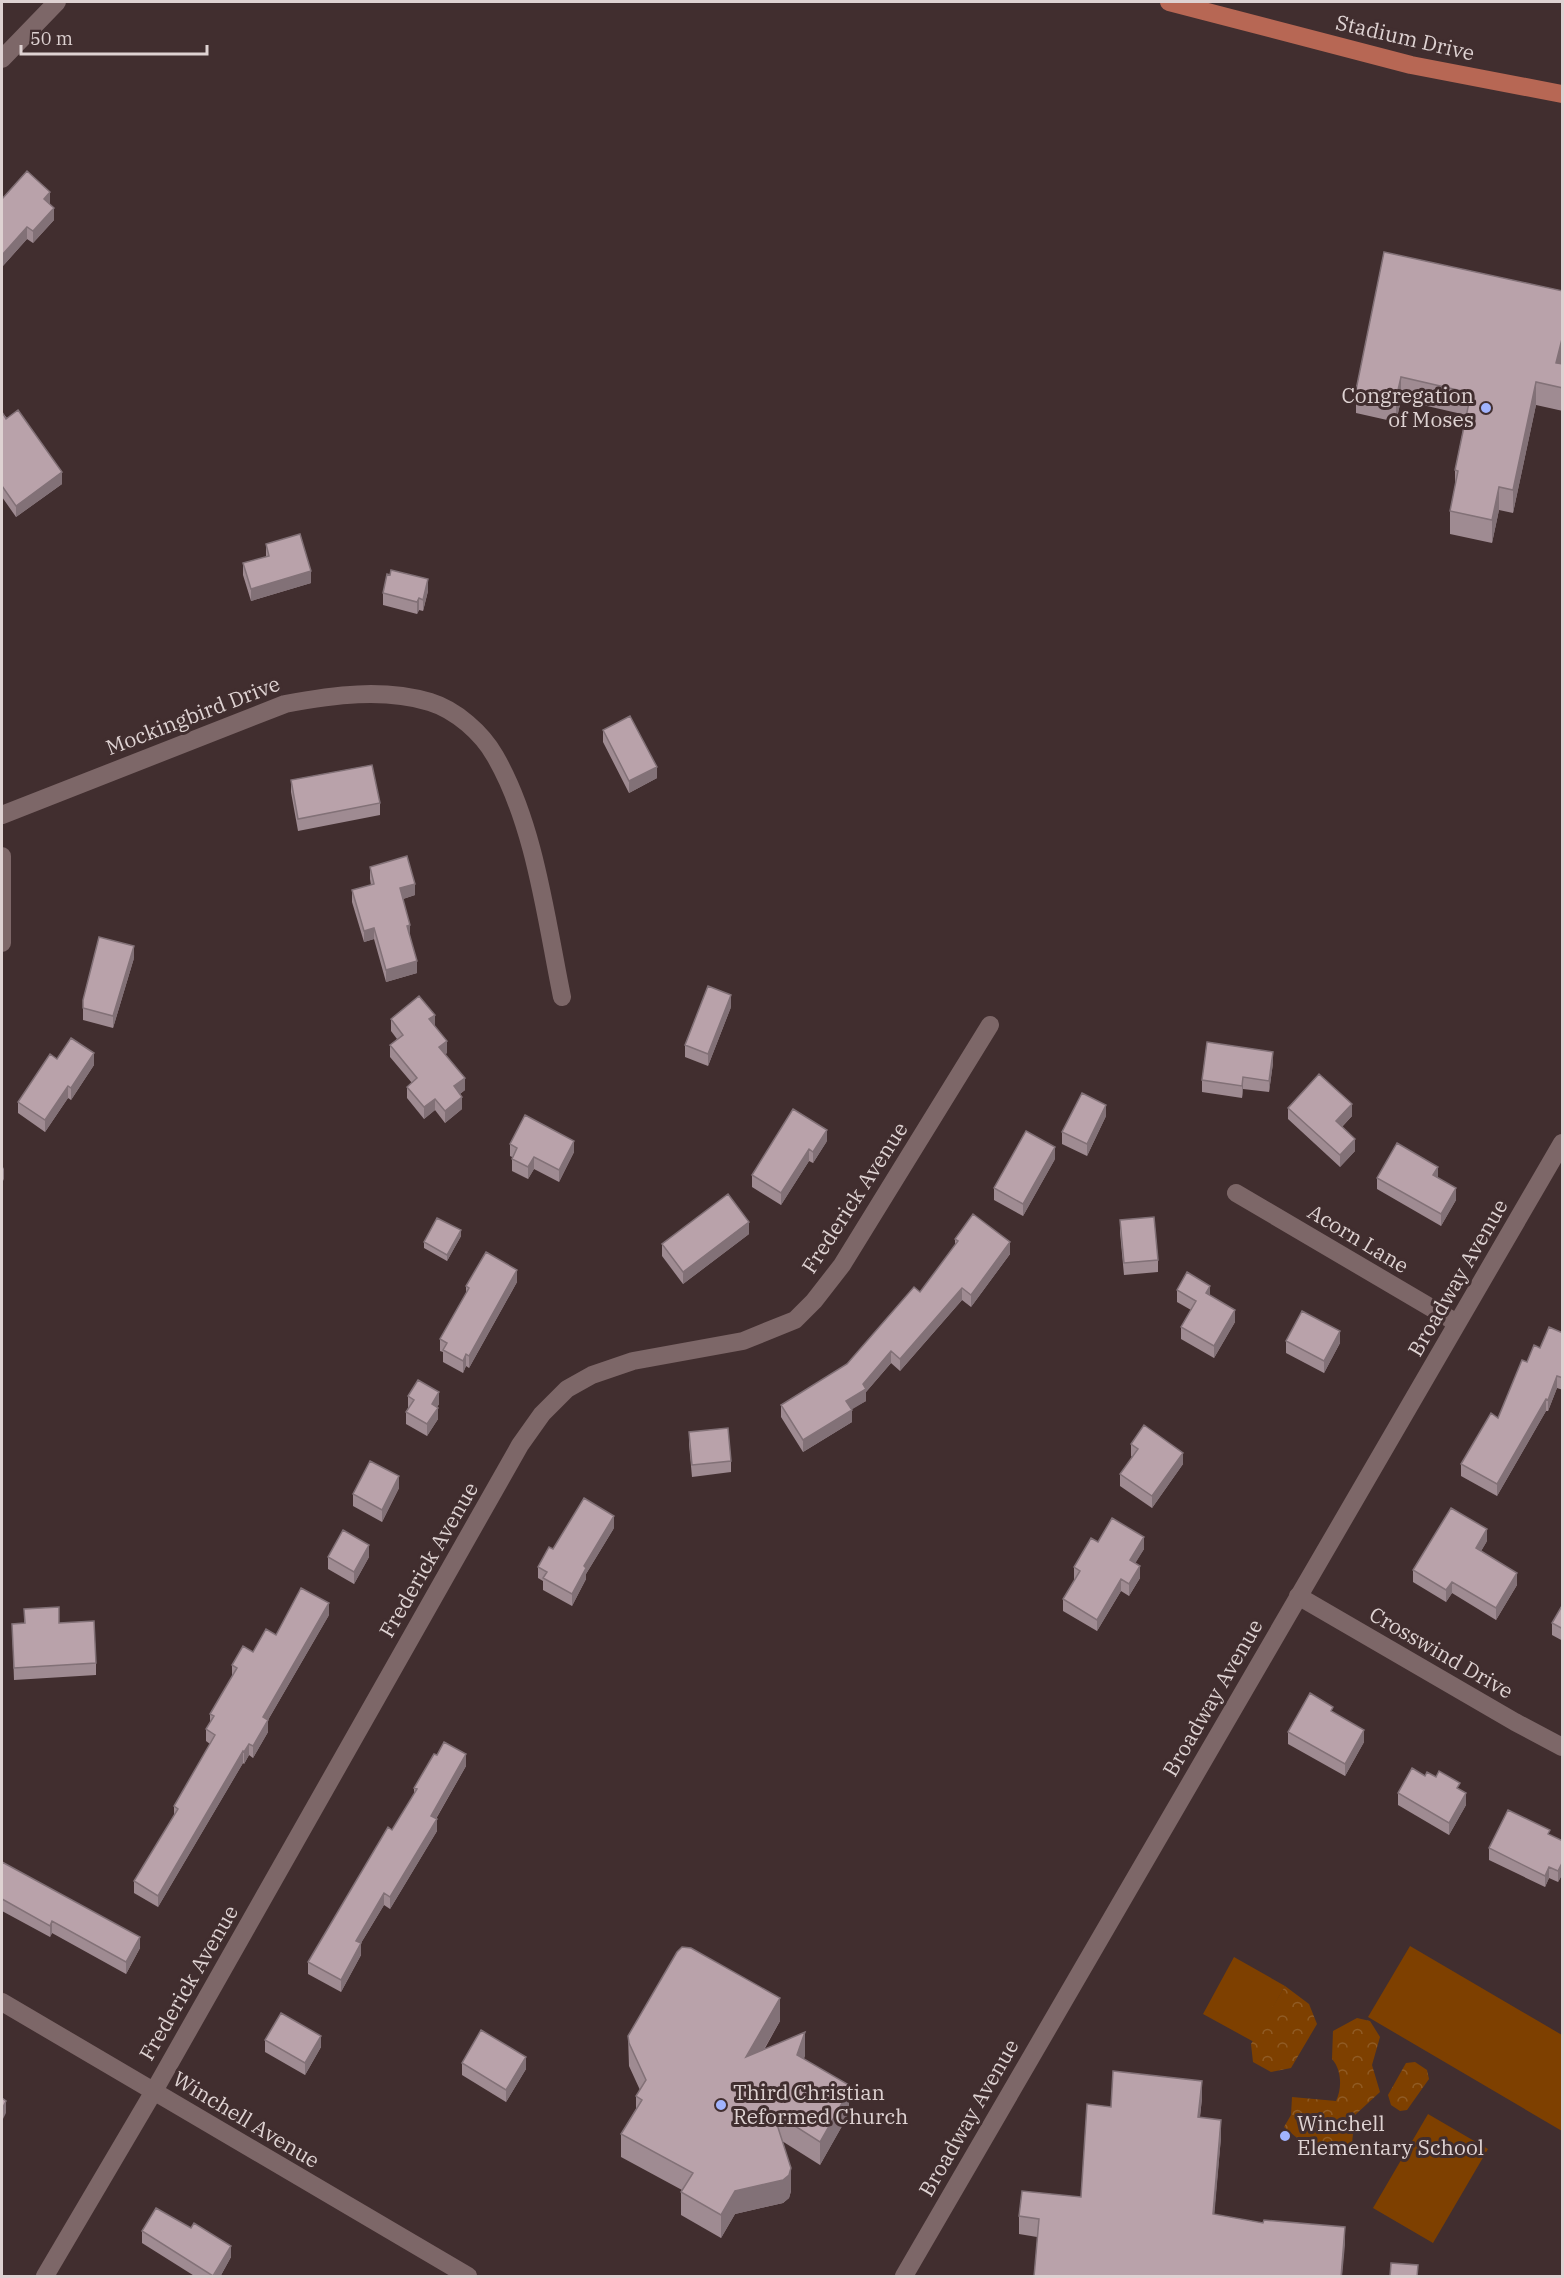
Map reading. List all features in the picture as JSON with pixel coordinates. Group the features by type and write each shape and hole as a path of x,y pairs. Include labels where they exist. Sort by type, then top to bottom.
{"main road":[{"name":"Stadium Drive","path":"1168,2 1411,65 1563,94"}],"street":[{"path":"2,59 57,2"},
{"name":"Mockingbird Drive","path":"2,815 285,704 323,696 359,694 393,694 432,702 464,721 483,739 495,754 506,777 531,846 562,997"},
{"path":"2,856 2,943"},
{"name":"Frederick Avenue","path":"45,2277 154,2091 520,1445 542,1414 567,1389 592,1375 633,1361 743,1341 795,1320 814,1301 842,1265 990,1025"},
{"name":"Broadway Avenue","path":"904,2277 1563,1143"},
{"name":"Acorn Lane","path":"1236,1193 1458,1323"},
{"name":"Crosswind Drive","path":"1298,1596 1515,1722 1563,1747"},
{"name":"Winchell Avenue","path":"2,2002 468,2277"}],"green space":[{"path":"1410,1946 1562,2035 1562,2131 1368,2017"},
{"path":"1234,1957 1285,1986 1254,2042 1203,2014"},
{"path":"1285,1986 1309,2004 1317,2024 1291,2068 1271,2072 1253,2062 1251,2044"},
{"path":"1357,2018 1370,2021 1380,2037 1372,2065 1380,2092 1355,2115 1352,2143 1345,2155 1315,2142 1303,2143 1284,2127 1291,2115 1292,2097 1336,2101 1340,2080 1338,2069 1332,2059 1333,2031"},
{"path":"1415,2062 1427,2070 1429,2079 1407,2110 1400,2111 1391,2105 1388,2095 1406,2063"},
{"path":"1428,2114 1488,2149 1433,2243 1373,2208"}],"building":[{"path":"27,171 50,192 44,199 54,208 33,231 27,227 2,255 2,199"},
{"name":"Congregation of Moses","path":"1384,252 1563,291 1563,335 1556,363 1563,364 1563,388 1536,382 1513,490 1499,487 1492,520 1450,511 1458,471 1455,470 1471,393 1401,377 1396,399 1356,390"},
{"path":"18,410 62,472 16,506 2,486 2,412 6,419"},
{"path":"300,534 311,571 251,589 243,563 269,556 266,544"},
{"path":"391,570 428,579 423,600 419,598 417,602 383,593 387,574 390,575"},
{"path":"630,716 657,767 629,781 603,730"},
{"path":"372,765 380,803 298,819 291,780"},
{"path":"407,856 415,884 400,888 410,925 407,926 417,961 386,970 374,928 364,931 352,890 374,884 370,867"},
{"path":"99,937 134,946 113,1016 83,1008"},
{"path":"708,986 731,995 708,1054 685,1045"},
{"path":"419,996 435,1015 429,1019 447,1041 439,1047 465,1078 454,1086 462,1097 445,1111 435,1099 424,1107 407,1087 417,1078 390,1045 403,1035 391,1019"},
{"path":"71,1038 94,1053 71,1088 68,1086 45,1120 18,1102 50,1054 57,1059"},
{"path":"1207,1042 1273,1052 1269,1081 1243,1077 1242,1086 1202,1080"},
{"path":"1319,1074 1352,1104 1336,1121 1355,1139 1340,1155 1288,1108"},
{"path":"1082,1093 1106,1105 1087,1144 1062,1132"},
{"path":"793,1109 827,1130 813,1152 809,1149 781,1193 752,1175"},
{"path":"525,1115 574,1141 559,1170 534,1157 528,1167 512,1159 517,1148 510,1144"},
{"path":"1026,1131 1055,1147 1023,1204 994,1188"},
{"path":"1397,1143 1438,1167 1433,1175 1456,1188 1441,1214 1377,1178"},
{"path":"728,1194 749,1222 683,1272 662,1244"},
{"path":"973,1214 1010,1242 971,1295 962,1288 900,1359 891,1351 863,1384 866,1389 846,1401 852,1410 803,1440 781,1405 847,1364 914,1287 920,1292 958,1241 955,1239"},
{"path":"1154,1217 1158,1260 1124,1263 1120,1220"},
{"path":"437,1218 461,1230 447,1255 424,1242"},
{"path":"486,1252 517,1270 469,1356 466,1354 463,1361 443,1350 447,1343 440,1339"},
{"path":"1187,1272 1210,1286 1206,1293 1235,1310 1214,1346 1181,1327 1196,1301 1177,1290"},
{"path":"1302,1311 1340,1331 1324,1361 1286,1341"},
{"path":"1549,1327 1563,1333 1563,1378 1557,1376 1548,1400 1546,1399 1497,1484 1461,1464 1491,1413 1498,1418 1522,1360 1527,1362 1534,1345 1540,1348"},
{"path":"418,1380 439,1392 432,1404 438,1408 427,1424 406,1412 414,1400 408,1396"},
{"path":"1144,1425 1183,1453 1152,1496 1120,1474 1138,1449 1131,1444"},
{"path":"728,1428 731,1461 692,1465 689,1432"},
{"path":"370,1461 399,1476 382,1510 353,1494"},
{"path":"584,1498 614,1516 584,1566 586,1568 572,1594 543,1578 547,1572 538,1567 549,1547 553,1549"},
{"path":"1451,1508 1487,1529 1476,1548 1517,1573 1496,1608 1452,1582 1446,1590 1413,1570"},
{"path":"1112,1518 1144,1537 1130,1560 1140,1566 1129,1584 1121,1579 1097,1620 1063,1599 1080,1571 1074,1567 1091,1538 1098,1542"},
{"path":"343,1530 369,1545 354,1572 328,1557"},
{"path":"301,1588 329,1603 263,1717 268,1720 253,1746 249,1744 243,1751 158,1896 134,1881 178,1809 174,1806 215,1735 206,1729 214,1716 210,1714 237,1668 232,1665 243,1646 253,1652 266,1629 276,1635"},
{"path":"1563,1604 1563,1629 1552,1623"},
{"path":"59,1607 59,1623 94,1621 96,1663 14,1668 12,1624 25,1623 24,1609"},
{"path":"1310,1693 1333,1707 1331,1711 1364,1730 1345,1764 1288,1732"},
{"path":"444,1742 466,1754 431,1816 437,1819 390,1897 384,1893 356,1941 361,1943 341,1980 308,1962 388,1827 392,1830 417,1789 414,1788 434,1754 437,1755"},
{"path":"1412,1768 1425,1776 1427,1772 1436,1777 1439,1771 1460,1783 1457,1788 1466,1793 1449,1823 1398,1793"},
{"path":"1508,1810 1550,1830 1548,1834 1563,1841 1563,1861 1558,1871 1549,1867 1545,1876 1489,1848"},
{"path":"2,1862 140,1937 126,1962 52,1921 50,1926 2,1899"},
{"name":"Third Christian Reformed Church","path":"682,1947 691,1948 780,1998 746,2057 805,2032 797,2055 849,2085 846,2096 820,2142 773,2112 791,2168 789,2175 783,2180 735,2191 721,2215 681,2192 693,2173 621,2134 642,2100 636,2096 646,2080 628,2036"},
{"path":"281,2013 321,2036 305,2063 265,2040"},
{"path":"481,2030 526,2057 506,2090 462,2063"},
{"path":"1113,2071 1202,2081 1198,2117 1221,2120 1213,2214 1263,2223 1264,2220 1345,2227 1341,2277 1034,2277 1039,2219 1019,2216 1022,2191 1081,2197 1087,2104 1111,2107"},
{"path":"156,2208 191,2228 194,2223 231,2246 213,2276 142,2231"},
{"path":"1391,2263 1418,2265 1417,2277 1390,2277"}],"place":[{"name":"Congregation of Moses","path":"1486,408"},
{"name":"Third Christian Reformed Church","path":"721,2105"},
{"name":"Winchell Elementary School","path":"1285,2136"}]}
